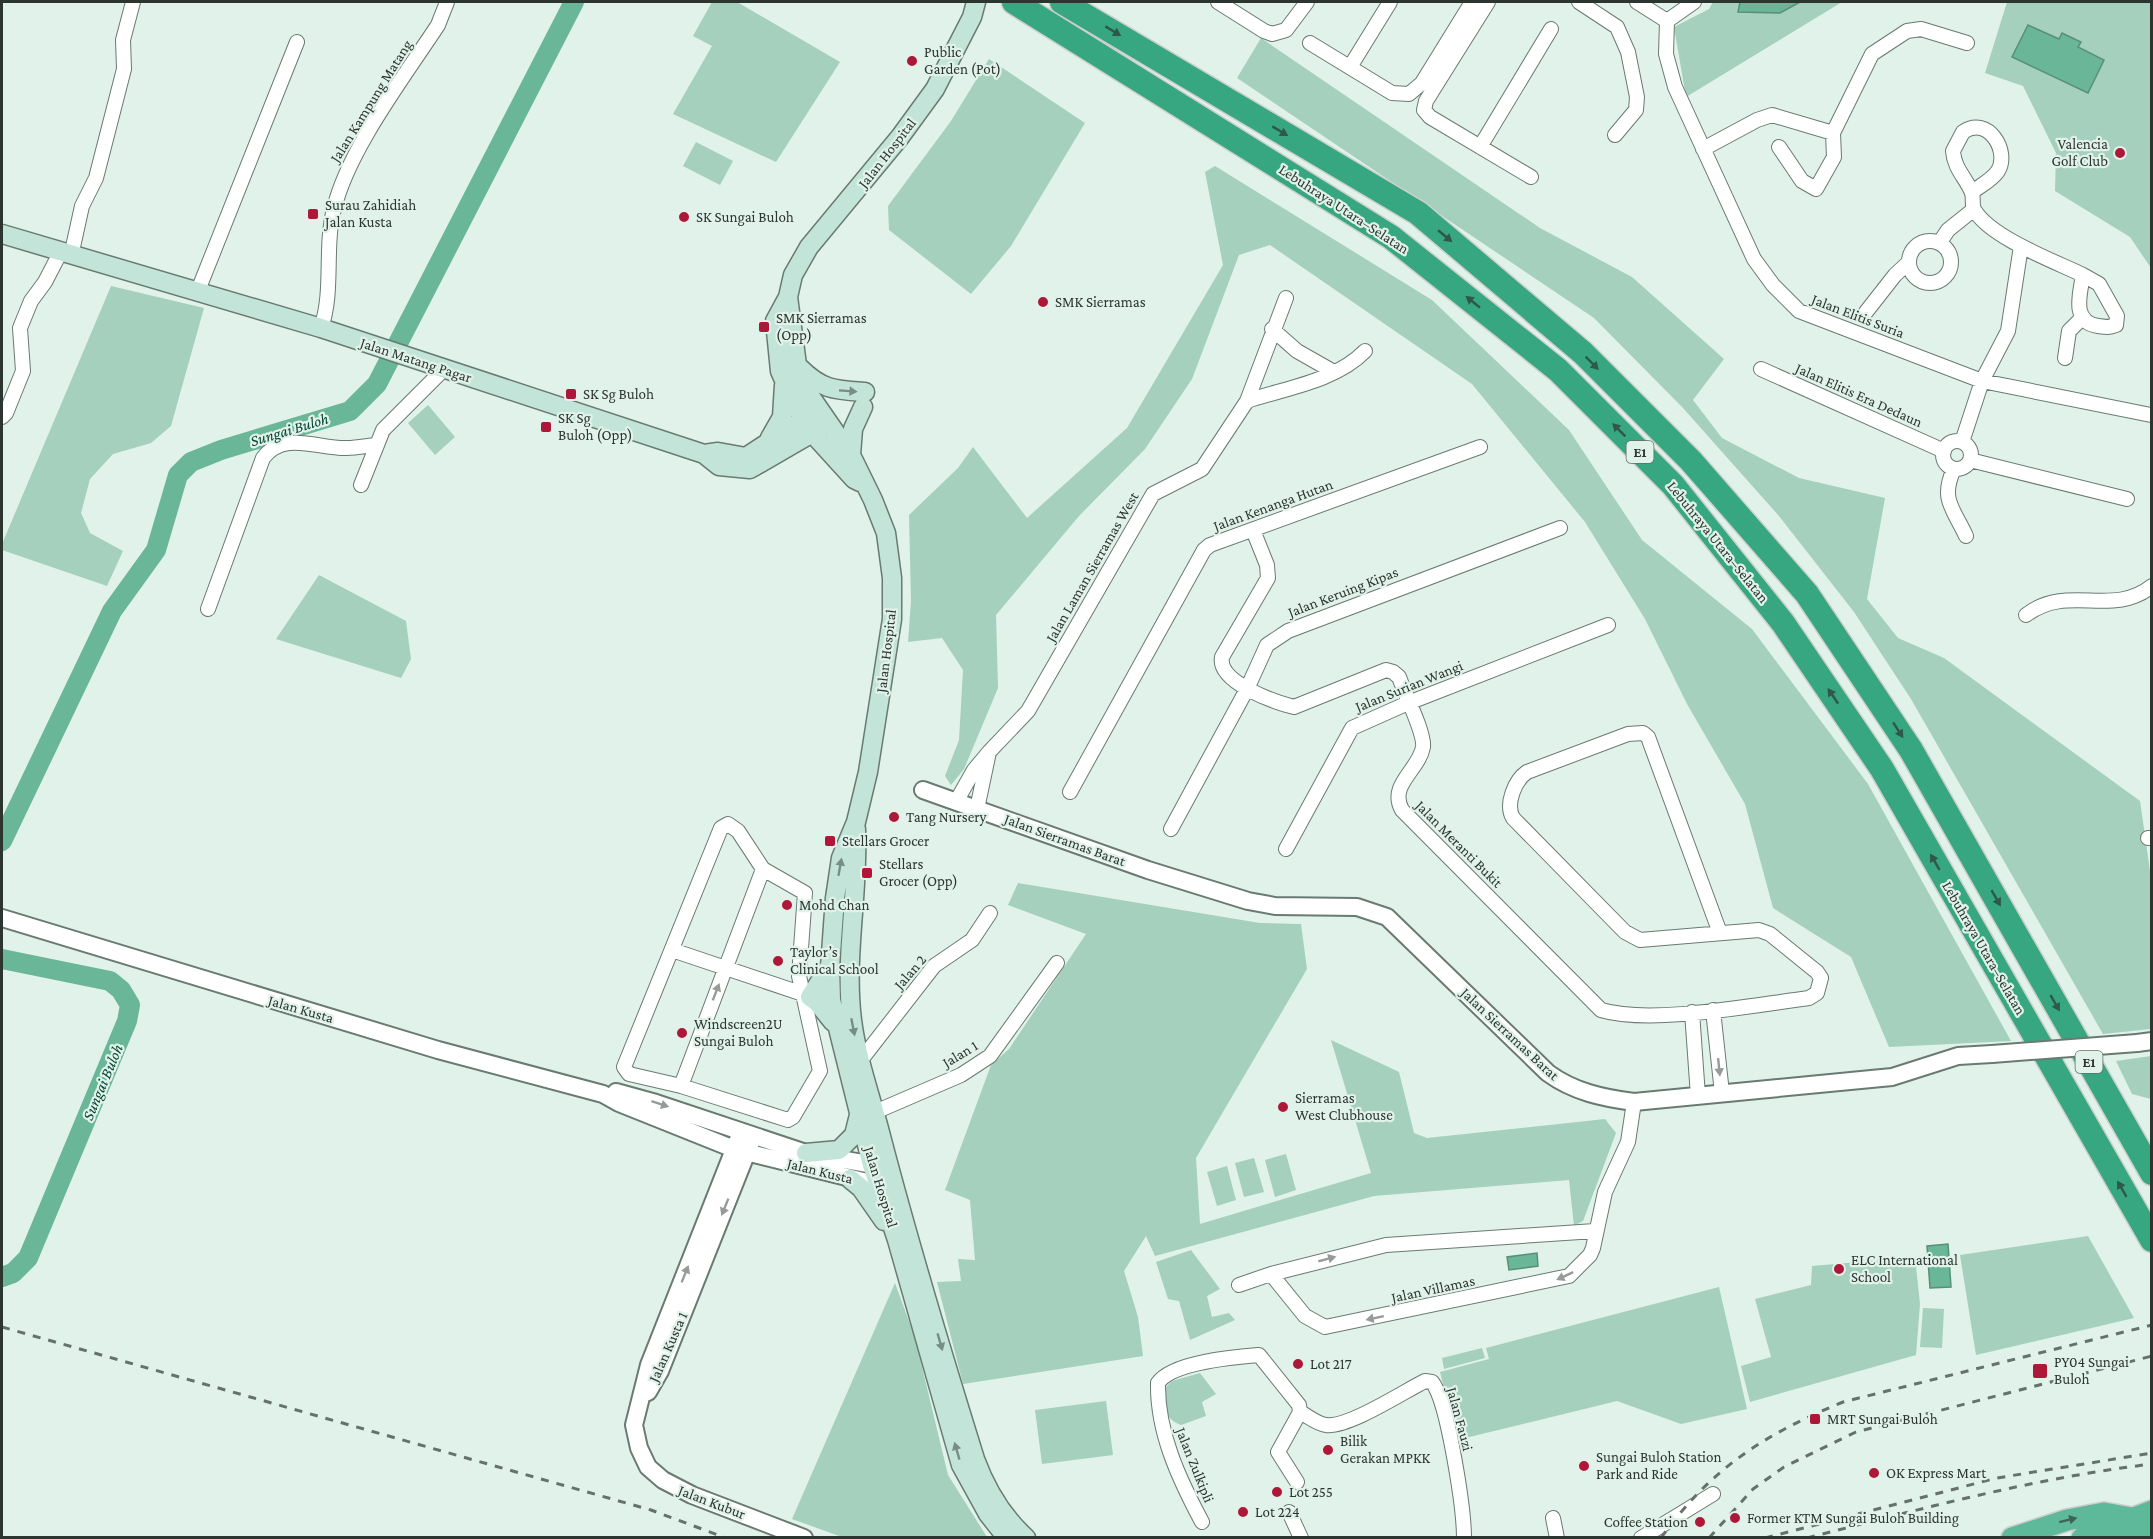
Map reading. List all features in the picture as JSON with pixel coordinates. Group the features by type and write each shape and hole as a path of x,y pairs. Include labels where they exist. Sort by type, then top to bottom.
{"highway":[{"name":"Lebuhraya Utara–Selatan","path":"1062,2 1418,213 1583,353 1691,461 1807,594 1905,740 2151,1173"},
{"name":"Lebuhraya Utara–Selatan","path":"1022,7 1391,237 1558,370 1673,485 1783,623 1882,769 2151,1240"},
{"path":"2012,1538 2067,1520 2104,1513 2142,1514"},
{"path":"2082,1538 2142,1514"},
{"path":"2122,1538 2151,1527"}],"main road":[{"name":"Jalan Hospital","path":"863,483 854,479 807,426 784,383 775,345 775,321 788,297 793,275 809,247 900,137 935,89 972,17 976,2"},
{"name":"Jalan Matang Pagar","path":"2,234 321,328 704,454 718,452 746,457 756,452"},
{"name":"Jalan Hospital","path":"788,297 797,365 806,390 850,455 863,483 886,534 892,578 892,619 868,772 856,822 842,858 831,928 831,1000 838,1029 867,1114 884,1175 975,1459 984,1483 1001,1510 1026,1538"},
{"path":"797,365 815,383 864,399 853,429 850,455"},
{"path":"756,452 776,431 782,417 784,383"},
{"path":"756,452 824,416"},
{"path":"704,454 719,466 750,469 807,426"},
{"name":"Jalan Hospital","path":"856,822 858,866 852,910 850,1002 861,1060 867,1114"},
{"path":"831,1000 839,992 843,937 852,910"},
{"path":"830,967 807,997 817,1002 838,1029"},
{"path":"806,1153 839,1150 854,1135 867,1114"},
{"name":"Jalan Hospital","path":"884,1175 897,1240 961,1464 988,1514 1007,1538"},
{"path":"850,1179 871,1200 897,1240"}],"street":[{"path":"2,417 6,413 23,371 20,328 32,301 65,254 82,206 96,178 124,69 123,40 133,2"},
{"name":"Jalan Kampung Matang","path":"321,328 326,313 330,222 344,176 438,25 447,2"},
{"path":"1218,2 1272,34 1286,30 1306,2"},
{"path":"1350,67 1390,2"},
{"path":"1310,43 1392,93 1409,94 1422,83 1472,2"},
{"path":"1488,2 1426,101 1424,110 1430,117 1531,177"},
{"path":"1580,2 1617,27 1628,52 1637,97 1636,110 1615,135"},
{"path":"1637,2 1667,21 1694,2"},
{"name":"Jalan Elitis Suria","path":"1667,21 1666,54 1672,76 1703,149 1754,259 1773,285 1799,311 1982,381 2151,415"},
{"path":"1480,147 1551,29"},
{"path":"1779,147 1802,180 1816,189 1834,157 1833,133 1872,54 1882,45 1907,31 1921,29 1967,43"},
{"path":"198,293 297,42"},
{"path":"1703,149 1772,116 1833,133"},
{"path":"1972,192 2000,167 2000,151 1987,129 1981,126 1963,132 1953,151 1964,182 1972,192 1973,210 1987,224 2021,246 2083,275 2099,284 2118,320 2116,325 2108,328 2090,324 2082,318 2078,308 2083,275"},
{"path":"1940,243 1948,230 1973,210"},
{"path":"1925,241 1940,243 1949,252 1951,265 1949,271 1940,280 1927,283 1920,280 1910,269 1909,262 1913,248 1925,241"},
{"path":"1962,442 1982,381 2008,331 2021,246"},
{"path":"1866,312 1895,275 1909,262"},
{"path":"1247,401 1272,329 1286,298"},
{"path":"2065,358 2069,331 2082,318"},
{"path":"1272,329 1297,351 1334,372"},
{"path":"1247,401 1334,372 1355,362 1365,351"},
{"path":"361,485 375,445 383,430 444,369"},
{"name":"Jalan Elitis Era Dedaun","path":"1761,369 1944,451"},
{"name":"Jalan Laman Sierramas West","path":"989,752 1028,711 1151,497 1156,492 1202,469 1247,401"},
{"path":"2151,415 2151,427"},
{"path":"1953,442 1962,442 1971,452 1970,460 1965,467 1954,469 1946,464 1944,451 1953,442"},
{"path":"208,609 263,458 268,451 286,443 309,443 345,448 375,445"},
{"name":"Jalan Kenanga Hutan","path":"1070,792 1199,556 1210,545 1480,447"},
{"path":"1970,460 2127,499"},
{"path":"1954,469 1946,485 1947,496 1966,536"},
{"name":"Jalan Keruing Kipas","path":"1171,829 1247,689 1267,645 1288,631 1560,528"},
{"name":"Jalan Meranti Bukit","path":"1253,530 1267,565 1268,578 1222,657 1221,665 1224,672 1247,689 1294,707 1386,670 1399,677 1423,747 1398,790 1398,803 1402,810 1601,1010 1619,1015 1692,1012 1809,998 1817,993 1821,978 1817,972 1770,934 1759,930 1640,940 1625,933 1513,818 1509,806 1517,780 1527,772 1628,734 1642,733 1648,737 1720,933"},
{"path":"2026,615 2037,607 2050,603 2089,599 2123,602 2151,586"},
{"name":"Jalan Surian Wangi","path":"1286,849 1352,728 1408,703 1608,625"},
{"path":"956,802 974,770 989,752"},
{"path":"977,809 989,752"},
{"name":"Jalan Sierramas Barat","path":"923,790 1148,870 1248,902 1275,906 1357,907 1388,917 1548,1073 1563,1084 1599,1097 1634,1102 1892,1077 1958,1056 2144,1042"},
{"path":"728,824 736,829 763,869 805,893 799,976 807,997 820,1071 791,1119 785,1120 681,1086 629,1074 624,1067 672,950 722,826 728,824"},
{"path":"681,1086 763,869"},
{"name":"Jalan 2","path":"861,1060 934,966 972,940 990,913"},
{"name":"Jalan Kusta","path":"2,918 438,1050 603,1094 619,1103 714,1140 744,1142 806,1153 884,1175"},
{"path":"672,950 807,997 831,1000"},
{"name":"Jalan 1","path":"867,1114 961,1075 990,1056 1057,963"},
{"path":"1713,1010 1722,1094"},
{"path":"1692,1012 1698,1096"},
{"name":"Jalan Kusta","path":"603,1094 618,1092 744,1142 850,1179 884,1175"},
{"name":"Jalan Villamas","path":"1271,1274 1314,1323 1325,1327 1336,1327 1563,1278 1590,1255 1605,1192 1628,1142 1634,1102"},
{"path":"714,1140 721,1152 724,1175"},
{"name":"Jalan Kusta 1","path":"638,1408 649,1365 724,1175 744,1142"},
{"name":"Jalan Kusta 1","path":"638,1408 660,1371 744,1142"},
{"path":"1239,1286 1271,1274 1386,1245 1595,1231"},
{"name":"Jalan Zulkipli","path":"1202,1522 1167,1445 1158,1412 1158,1383 1167,1373 1185,1368 1259,1355 1293,1395 1300,1412"},
{"name":"Jalan Fauzi","path":"1300,1412 1328,1425 1340,1423 1370,1411 1425,1381 1432,1382 1436,1388 1461,1489 1464,1538"},
{"name":"Jalan Kubur","path":"638,1408 634,1425 639,1448 648,1467 663,1480 692,1495 804,1538"},
{"path":"1296,1482 1278,1452 1300,1412"},
{"path":"1641,1538 1713,1494"},
{"path":"1289,1512 1301,1538"},
{"path":"1553,1518 1557,1538"}],"shaded area":[{"path":"712,2 737,2 840,62 776,162 673,114 712,46 693,36"},
{"path":"1713,2 1842,2 1686,97 1674,27 1709,9"},
{"path":"1740,2 1800,2 1780,13 1738,12"},
{"path":"2007,2 2151,2 2151,268 2130,237 2055,191 2056,153 2023,86 1985,73"},
{"path":"2028,25 2059,39 2062,33 2081,42 2078,47 2104,60 2088,93 2012,57"},
{"path":"1261,38 1540,228 1632,277 1724,359 1693,400 1722,438 1799,478 1885,498 1867,599 1898,638 1944,658 2140,801 2151,878 2151,1029 2103,1034 1911,699 1854,612 1779,516 1683,408 1594,318 1237,78"},
{"path":"989,59 1085,123 1011,246 971,294 889,230 888,206 951,121"},
{"path":"696,142 733,161 720,185 683,166"},
{"path":"1215,166 1432,300 1569,430 1642,540 1752,629 1868,784 2011,1041 1889,1047 1851,957 1773,908 1745,804 1687,704 1645,619 1585,522 1472,384 1270,245 1239,255 1192,379 1145,449 1079,516 996,615 998,688 964,769 951,785 945,776 959,740 963,670 942,638 908,642 911,601 909,515 958,468 973,447 1027,518 1127,428 1223,265 1205,172"},
{"path":"111,286 204,308 171,426 151,443 113,454 90,479 81,513 90,533 123,551 107,586 2,550 2,544"},
{"path":"428,405 455,437 435,455 408,423"},
{"path":"319,575 406,621 411,659 401,678 276,639"},
{"path":"1018,883 1260,923 1301,924 1307,969 1196,1158 1200,1224 1371,1173 1331,1040 1399,1072 1414,1133 1427,1138 1605,1119 1616,1133 1583,1221 1574,1226 1569,1180 1374,1196 1155,1256 1146,1236 1124,1271 1138,1317 1143,1356 963,1384 937,1282 961,1281 958,1259 975,1260 970,1200 945,1190 991,1065 1009,1049 1086,934 1008,905"},
{"path":"2152,1056 2151,1099 2132,1094 2116,1061"},
{"path":"1286,1154 1296,1190 1275,1197 1265,1160"},
{"path":"1254,1158 1264,1192 1244,1197 1235,1163"},
{"path":"1227,1166 1236,1200 1217,1206 1207,1172"},
{"path":"2088,1236 2134,1318 1976,1355 1960,1255"},
{"path":"1948,1244 1951,1287 1930,1288 1927,1246"},
{"path":"1191,1250 1220,1289 1207,1296 1212,1317 1229,1313 1235,1320 1190,1340 1179,1301 1168,1299 1156,1262"},
{"path":"1537,1253 1538,1266 1509,1270 1507,1257"},
{"path":"1915,1257 1920,1304 1916,1355 1750,1402 1741,1366 1771,1357 1755,1299 1811,1285 1812,1266"},
{"path":"895,1283 915,1338 948,1475 987,1537 842,1537 792,1519"},
{"path":"1719,1287 1747,1409 1681,1424 1617,1401 1457,1440 1440,1372 1489,1359 1486,1348"},
{"path":"1923,1308 1944,1309 1942,1348 1920,1347"},
{"path":"1482,1348 1485,1358 1444,1369 1442,1358"},
{"path":"1200,1373 1216,1394 1202,1402 1206,1416 1181,1425 1170,1419 1168,1415 1165,1405 1165,1388 1172,1381"},
{"path":"1106,1401 1113,1455 1042,1464 1035,1410"}],"waterway":[{"name":"Sungai Buloh","path":"2,841 112,611 156,550 178,475 191,462 221,450 350,411 377,384 574,2"},
{"name":"Sungai Buloh","path":"2,959 110,981 121,990 130,1005 127,1021 28,1258 13,1273 2,1277"}],"railway":[{"path":"1661,1538 1680,1513 1720,1473 1764,1441 1815,1414 1843,1402 2152,1325"},
{"path":"2,1327 651,1510 726,1538"},
{"path":"1709,1538 1753,1489 1784,1467 1856,1432 2152,1356"},
{"path":"1765,1538 1997,1478 2152,1453"},
{"path":"1807,1538 2021,1486 2152,1464"}],"place":[{"name":"Public Garden (Pot)","path":"912,61"},
{"name":"Valencia Golf Club","path":"2120,153"},
{"name":"Surau Zahidiah Jalan Kusta","path":"313,214"},
{"name":"SK Sungai Buloh","path":"684,217"},
{"name":"SMK Sierramas","path":"1043,302"},
{"name":"SMK Sierramas (Opp)","path":"764,327"},
{"name":"SK Sg Buloh","path":"571,394"},
{"name":"SK Sg Buloh (Opp)","path":"546,427"},
{"name":"Tang Nursery","path":"894,817"},
{"name":"Stellars Grocer","path":"830,841"},
{"name":"Stellars Grocer (Opp)","path":"867,873"},
{"name":"Mohd Chan","path":"787,905"},
{"name":"Taylor’s Clinical School","path":"778,961"},
{"name":"Windscreen2U Sungai Buloh","path":"682,1033"},
{"name":"Sierramas West Clubhouse","path":"1283,1107"},
{"name":"ELC International School","path":"1839,1269"},
{"name":"Lot 217","path":"1298,1364"},
{"name":"PY04 Sungai Buloh","path":"2040,1371"},
{"name":"MRT Sungai Buloh","path":"1815,1419"},
{"name":"Bilik Gerakan MPKK","path":"1328,1450"},
{"name":"Sungai Buloh Station Park and Ride","path":"1584,1466"},
{"name":"OK Express Mart","path":"1874,1473"},
{"name":"Lot 255","path":"1277,1492"},
{"name":"Lot 224","path":"1243,1512"},
{"name":"Former KTM Sungai Buloh Building","path":"1735,1518"},
{"name":"Coffee Station","path":"1700,1522"}]}
